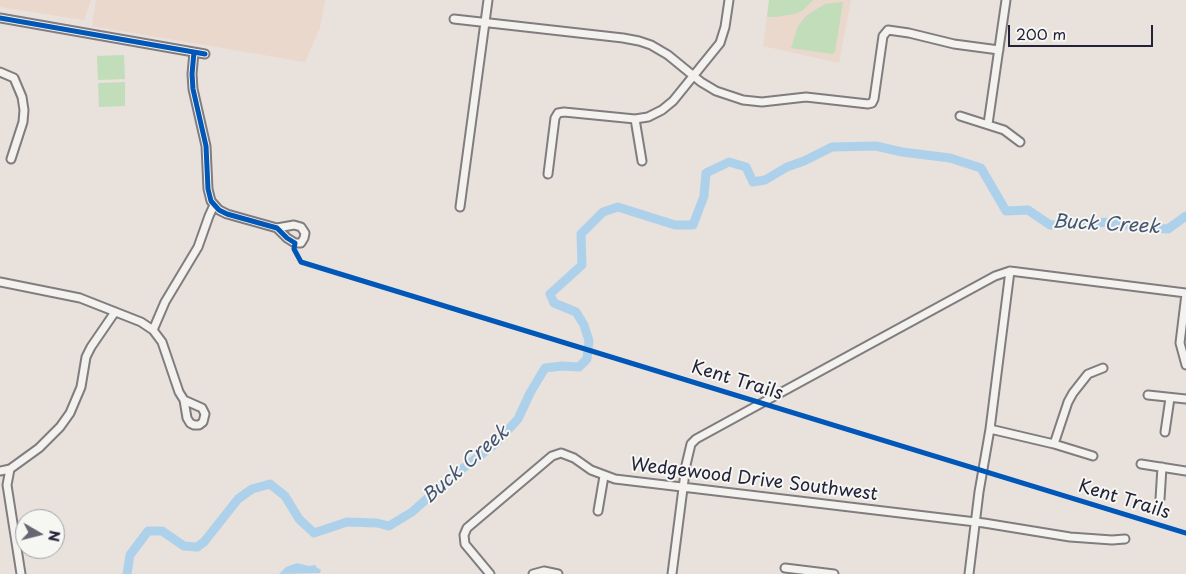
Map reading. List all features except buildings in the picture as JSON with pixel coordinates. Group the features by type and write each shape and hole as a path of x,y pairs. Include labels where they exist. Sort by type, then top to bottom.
{"street":[{"path":"460,207 488,0"},
{"path":"548,174 555,118 558,113 564,112 635,120 648,117 662,110 673,101 720,43 726,27 729,0"},
{"path":"988,124 1006,0"},
{"path":"0,18 205,54"},
{"path":"454,19 639,41 668,54 694,76 716,91 747,100 768,102 806,97 870,104 874,99 883,36 888,30 954,44 999,50"},
{"path":"194,52 193,90 206,146 208,194 214,206 227,214 277,228"},
{"path":"0,72 14,78 22,96 24,110 23,122 11,159"},
{"path":"960,116 1004,130 1020,142"},
{"path":"635,120 642,161"},
{"path":"153,330 165,302 198,247 214,206"},
{"path":"969,574 1010,271"},
{"path":"672,574 688,453 696,440 996,276 1010,271 1186,294 1183,343 1186,365"},
{"path":"0,282 80,298 141,322 153,330 162,342 179,392 184,400"},
{"path":"0,471 10,470 49,440 70,413 81,387 86,357 115,312"},
{"path":"1054,444 1068,402 1073,393 1088,374 1103,368"},
{"path":"1148,395 1186,399"},
{"path":"1165,432 1170,398"},
{"path":"990,429 1054,444 1093,456"},
{"name":"Wedgewood Drive Southwest","path":"490,574 465,544 464,535 467,528 552,456 561,453 568,455 591,470 615,479 975,522 1070,537 1125,539"},
{"path":"1141,464 1186,471"},
{"path":"1160,499 1162,467"},
{"path":"10,470 7,485 21,574"},
{"path":"598,511 604,476"},
{"path":"786,568 834,574"},
{"path":"533,574 544,571 558,574"}],"shaded area":[{"path":"0,0 91,0 84,20 0,7"},
{"path":"96,0 325,0 320,28 305,62 92,26"},
{"path":"769,0 851,0 839,63 763,46"}],"green space":[{"path":"769,0 813,0 803,10 795,14 767,17"},
{"path":"843,2 835,52 832,54 791,48 798,26 807,15 825,4"},
{"path":"124,55 125,79 98,80 97,56"},
{"path":"125,82 125,106 99,107 98,83"}],"water":[{"path":"297,563 309,566 316,565 321,570 320,573 279,574 286,567"}],"waterway":[{"name":"Buck Creek","path":"127,574 130,555 148,531 162,531 184,546 197,547 204,542 238,499 252,489 270,484 285,496 299,519 314,533 347,522 377,523 389,526 412,512 449,479 495,444 518,419 530,393 545,368 579,367 587,359 589,341 584,325 576,312 554,303 550,294 582,265 581,234 603,212 618,207 675,225 693,225 704,196 706,173 729,162 746,167 753,182 765,180 787,167 832,147 876,146 902,152 950,158 981,168 1006,211 1028,210 1050,225 1112,222 1138,227 1168,229 1186,216"}],"cycle path":[{"path":"0,18 205,54"},
{"name":"Kent Trails","path":"194,52 193,89 206,146 208,189 211,201 219,210 227,214 277,228 295,243 294,249 301,262 1186,533"}]}
